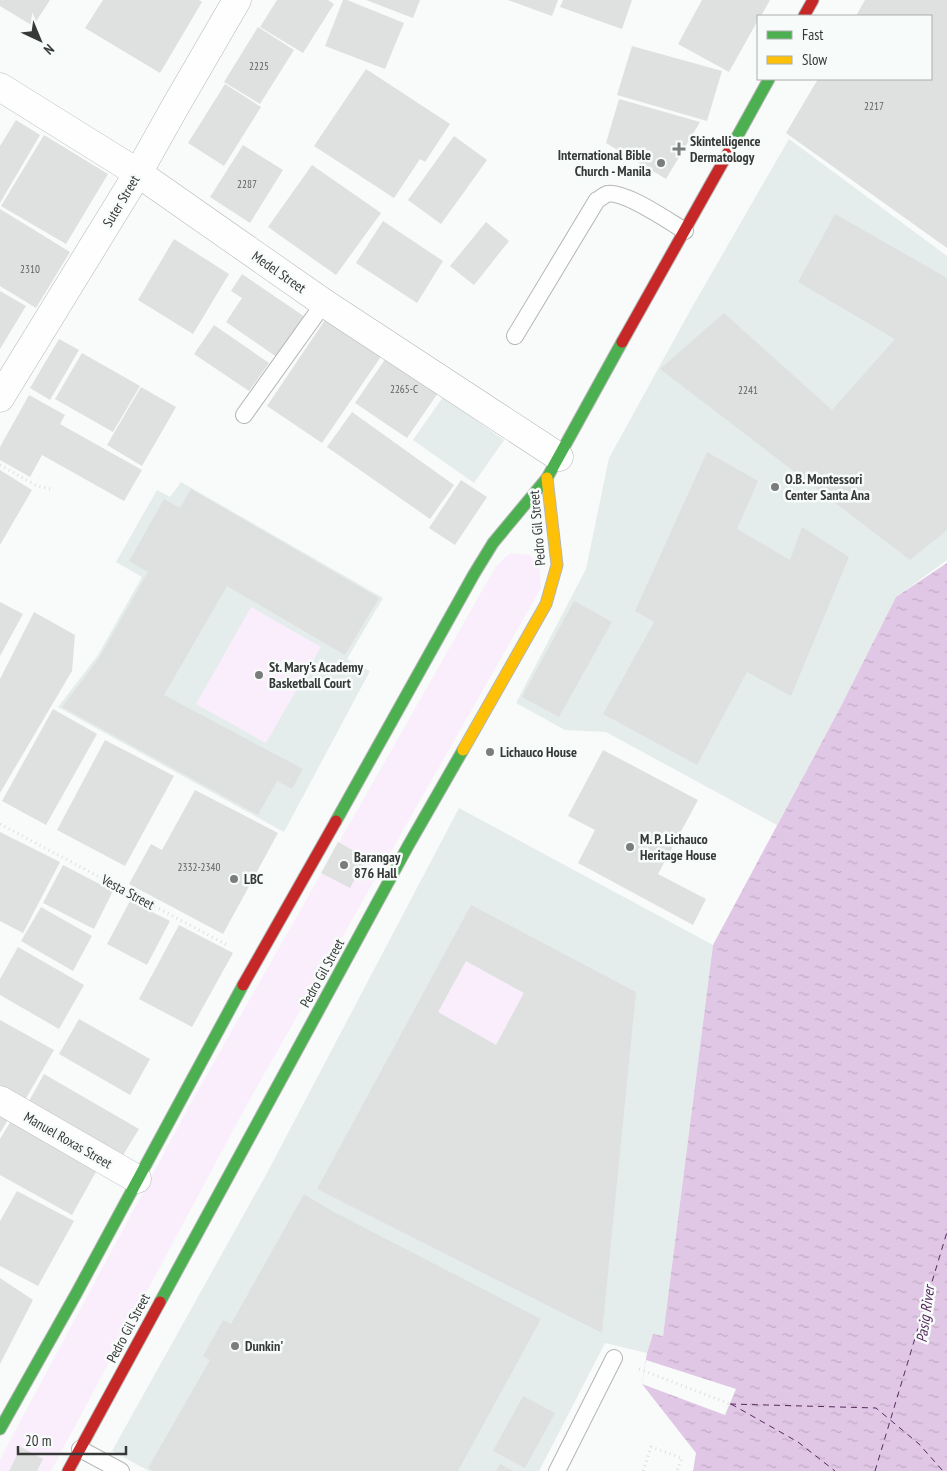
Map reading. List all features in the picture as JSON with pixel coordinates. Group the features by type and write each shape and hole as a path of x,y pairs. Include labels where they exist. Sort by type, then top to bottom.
{"main road":[{"path":"805,15 813,0"},
{"name":"Pedro Gil Street","path":"0,1428 76,1294 256,960 355,789 474,574 493,543 553,468 768,80"},
{"name":"Pedro Gil Street","path":"68,1471 408,846 546,604 557,565 553,468"}],"street":[{"name":"Suter Street","path":"0,398 138,173 237,0"},
{"name":"Medel Street","path":"0,87 138,173 324,303 553,468"},
{"name":"Manuel Roxas Street","path":"0,1100 137,1179"}],"lane":[{"path":"515,336 597,200 607,194 619,195 658,214 685,231"},
{"path":"244,415 324,303"},
{"path":"556,1471 614,1358"},
{"path":"80,1449 121,1471"}],"path":[{"path":"0,465 37,486 51,489"},
{"name":"Vesta Street","path":"0,824 256,960"},
{"path":"644,1372 730,1404"},
{"path":"643,1471 651,1447 682,1458 677,1471"}],"shaded area":[{"name":"O.B. Montessori Center Santa Ana","path":"789,139 947,256 947,560 896,597 840,708 777,825 606,732 565,730 516,703 586,569 609,458 691,309"},
{"path":"443,397 504,440 474,483 413,440"},
{"path":"181,482 383,598 347,659 370,671 284,832 58,707 98,655 142,577 116,562 157,490 170,497"},
{"path":"510,553 530,555 540,568 541,588 246,1106 51,1471 0,1471 0,1459 193,1099 496,566"},
{"name":"St. Mary's Academy Basketball Court","path":"251,607 321,647 266,743 196,704"},
{"path":"459,808 713,945 663,1336 653,1334 647,1353 605,1343 539,1471 149,1471 112,1451 267,1173"},
{"path":"466,961 524,993 496,1045 438,1012"}],"water":[{"name":"Pasig River","path":"947,563 947,1471 693,1471 696,1453 642,1384 647,1353 653,1334 663,1336 713,945 840,708 896,597"}],"pier":[{"path":"646,1360 736,1389 725,1415 642,1384"}],"building":[{"path":"0,0 50,0 33,26 0,6"},
{"path":"103,0 199,0 202,2 160,73 85,28"},
{"path":"277,0 328,0 334,4 303,53 260,27"},
{"path":"343,0 404,23 385,69 325,46"},
{"path":"366,0 420,0 413,18"},
{"path":"508,0 558,0 552,16"},
{"path":"563,0 632,0 622,29 560,7"},
{"path":"702,0 770,0 762,15 757,15 757,22 729,72 678,44"},
{"path":"865,0 947,0 947,248 786,133 817,80 932,80 932,15 857,15"},
{"path":"258,27 294,50 260,104 224,82"},
{"path":"632,46 722,71 707,121 617,95"},
{"path":"366,69 450,124 425,162 420,159 394,198 314,146"},
{"path":"225,84 261,107 224,166 188,143"},
{"path":"619,99 700,122 666,179 606,143"},
{"path":"16,120 40,135 0,203 0,146"},
{"path":"44,135 108,174 66,244 1,206"},
{"path":"454,136 487,160 441,224 408,200"},
{"path":"243,145 283,170 250,223 210,197"},
{"path":"312,165 381,213 336,275 268,227"},
{"path":"0,209 70,252 36,308 0,286"},
{"path":"835,214 947,278 947,530 910,560 660,369 724,313 832,410 895,339 798,282"},
{"path":"383,221 443,261 417,303 356,263"},
{"path":"486,222 509,241 474,285 450,266"},
{"path":"174,239 229,274 193,334 138,300"},
{"path":"242,274 308,319 281,360 226,322 242,298 231,291"},
{"path":"0,291 26,306 0,349"},
{"path":"327,317 382,355 322,443 267,406"},
{"path":"214,325 269,363 249,391 194,354"},
{"path":"59,339 79,350 50,400 30,388"},
{"path":"82,353 140,386 113,432 55,399"},
{"path":"386,358 438,393 407,438 355,403"},
{"path":"141,387 176,407 142,466 107,445"},
{"path":"29,395 65,415 60,424 142,470 124,501 42,455 30,477 0,460 0,447"},
{"path":"352,412 454,485 430,519 327,447"},
{"path":"707,452 758,481 737,529 790,560 802,527 849,557 791,696 747,672 697,765 603,714 654,622 635,611"},
{"path":"0,470 32,490 0,545"},
{"path":"461,480 487,497 455,545 429,528"},
{"path":"191,489 379,598 345,655 227,586 164,695 303,769 292,789 277,781 258,815 62,707 99,658 148,572 129,561 164,499 180,508"},
{"path":"574,601 612,622 559,717 522,697"},
{"path":"0,602 23,614 0,656"},
{"path":"34,612 75,635 72,671 0,793 0,679"},
{"path":"53,709 97,734 46,825 2,801"},
{"path":"105,740 174,776 125,866 57,830"},
{"name":"M. P. Lichauco Heritage House","path":"603,750 698,800 658,874 706,899 693,925 578,863 595,830 568,816"},
{"path":"195,790 278,833 223,934 129,884 151,844 162,850"},
{"path":"0,832 60,862 23,933 0,921"},
{"name":"Barangay 876 Hall","path":"338,842 367,858 350,888 321,873"},
{"path":"63,865 113,891 94,929 43,903"},
{"path":"130,901 170,921 147,965 107,944"},
{"path":"471,905 636,992 602,1333 317,1189","holes":["466,961 524,993 496,1045 438,1012"]},
{"path":"41,907 92,936 73,971 21,941"},
{"path":"179,925 233,953 192,1027 139,999"},
{"path":"18,947 84,985 59,1029 0,995 0,979"},
{"path":"79,1019 150,1059 130,1095 59,1054"},
{"path":"0,1020 54,1050 25,1100 0,1085"},
{"path":"44,1074 139,1129 123,1155 29,1101"},
{"path":"0,1109 11,1115 0,1133"},
{"path":"12,1119 97,1170 72,1215 0,1175 0,1139"},
{"path":"17,1191 74,1221 38,1286 0,1266 0,1221"},
{"path":"304,1194 332,1211 541,1319 458,1471 153,1471 148,1468 210,1360 203,1356 223,1320 231,1324"},
{"path":"0,1278 33,1300 0,1364"},
{"path":"523,1396 555,1413 525,1468 493,1451"},
{"path":"21,1447 43,1459 37,1471 9,1471"},
{"path":"500,1464 513,1471 496,1471"}],"ferry route":[{"path":"875,1471 947,1232"},
{"path":"730,1404 876,1408 919,1444 943,1471"},
{"path":"731,1404 798,1442 835,1471"}],"traffic: fast":[{"path":"732,146 768,80"},
{"path":"336,821 474,574 493,543 547,478 622,342"},
{"path":"160,1302 408,846 463,750"},
{"path":"0,1429 76,1294 243,985"}],"traffic: slow":[{"path":"463,750 546,604 557,565 547,478"}],"traffic: jam":[{"path":"805,15 813,0"},
{"path":"622,342 732,146"},
{"path":"243,985 336,821"},
{"path":"68,1471 160,1302"}],"place":[{"name":"Skintelligence Dermatology","path":"679,149"},
{"name":"International Bible Church - Manila","path":"661,163"},
{"name":"O.B. Montessori Center Santa Ana","path":"775,487"},
{"name":"St. Mary's Academy Basketball Court","path":"259,675"},
{"name":"Lichauco House","path":"490,752"},
{"name":"M. P. Lichauco Heritage House","path":"630,847"},
{"name":"Barangay 876 Hall","path":"344,865"},
{"name":"LBC","path":"234,879"},
{"name":"Dunkin'","path":"235,1346"}]}
